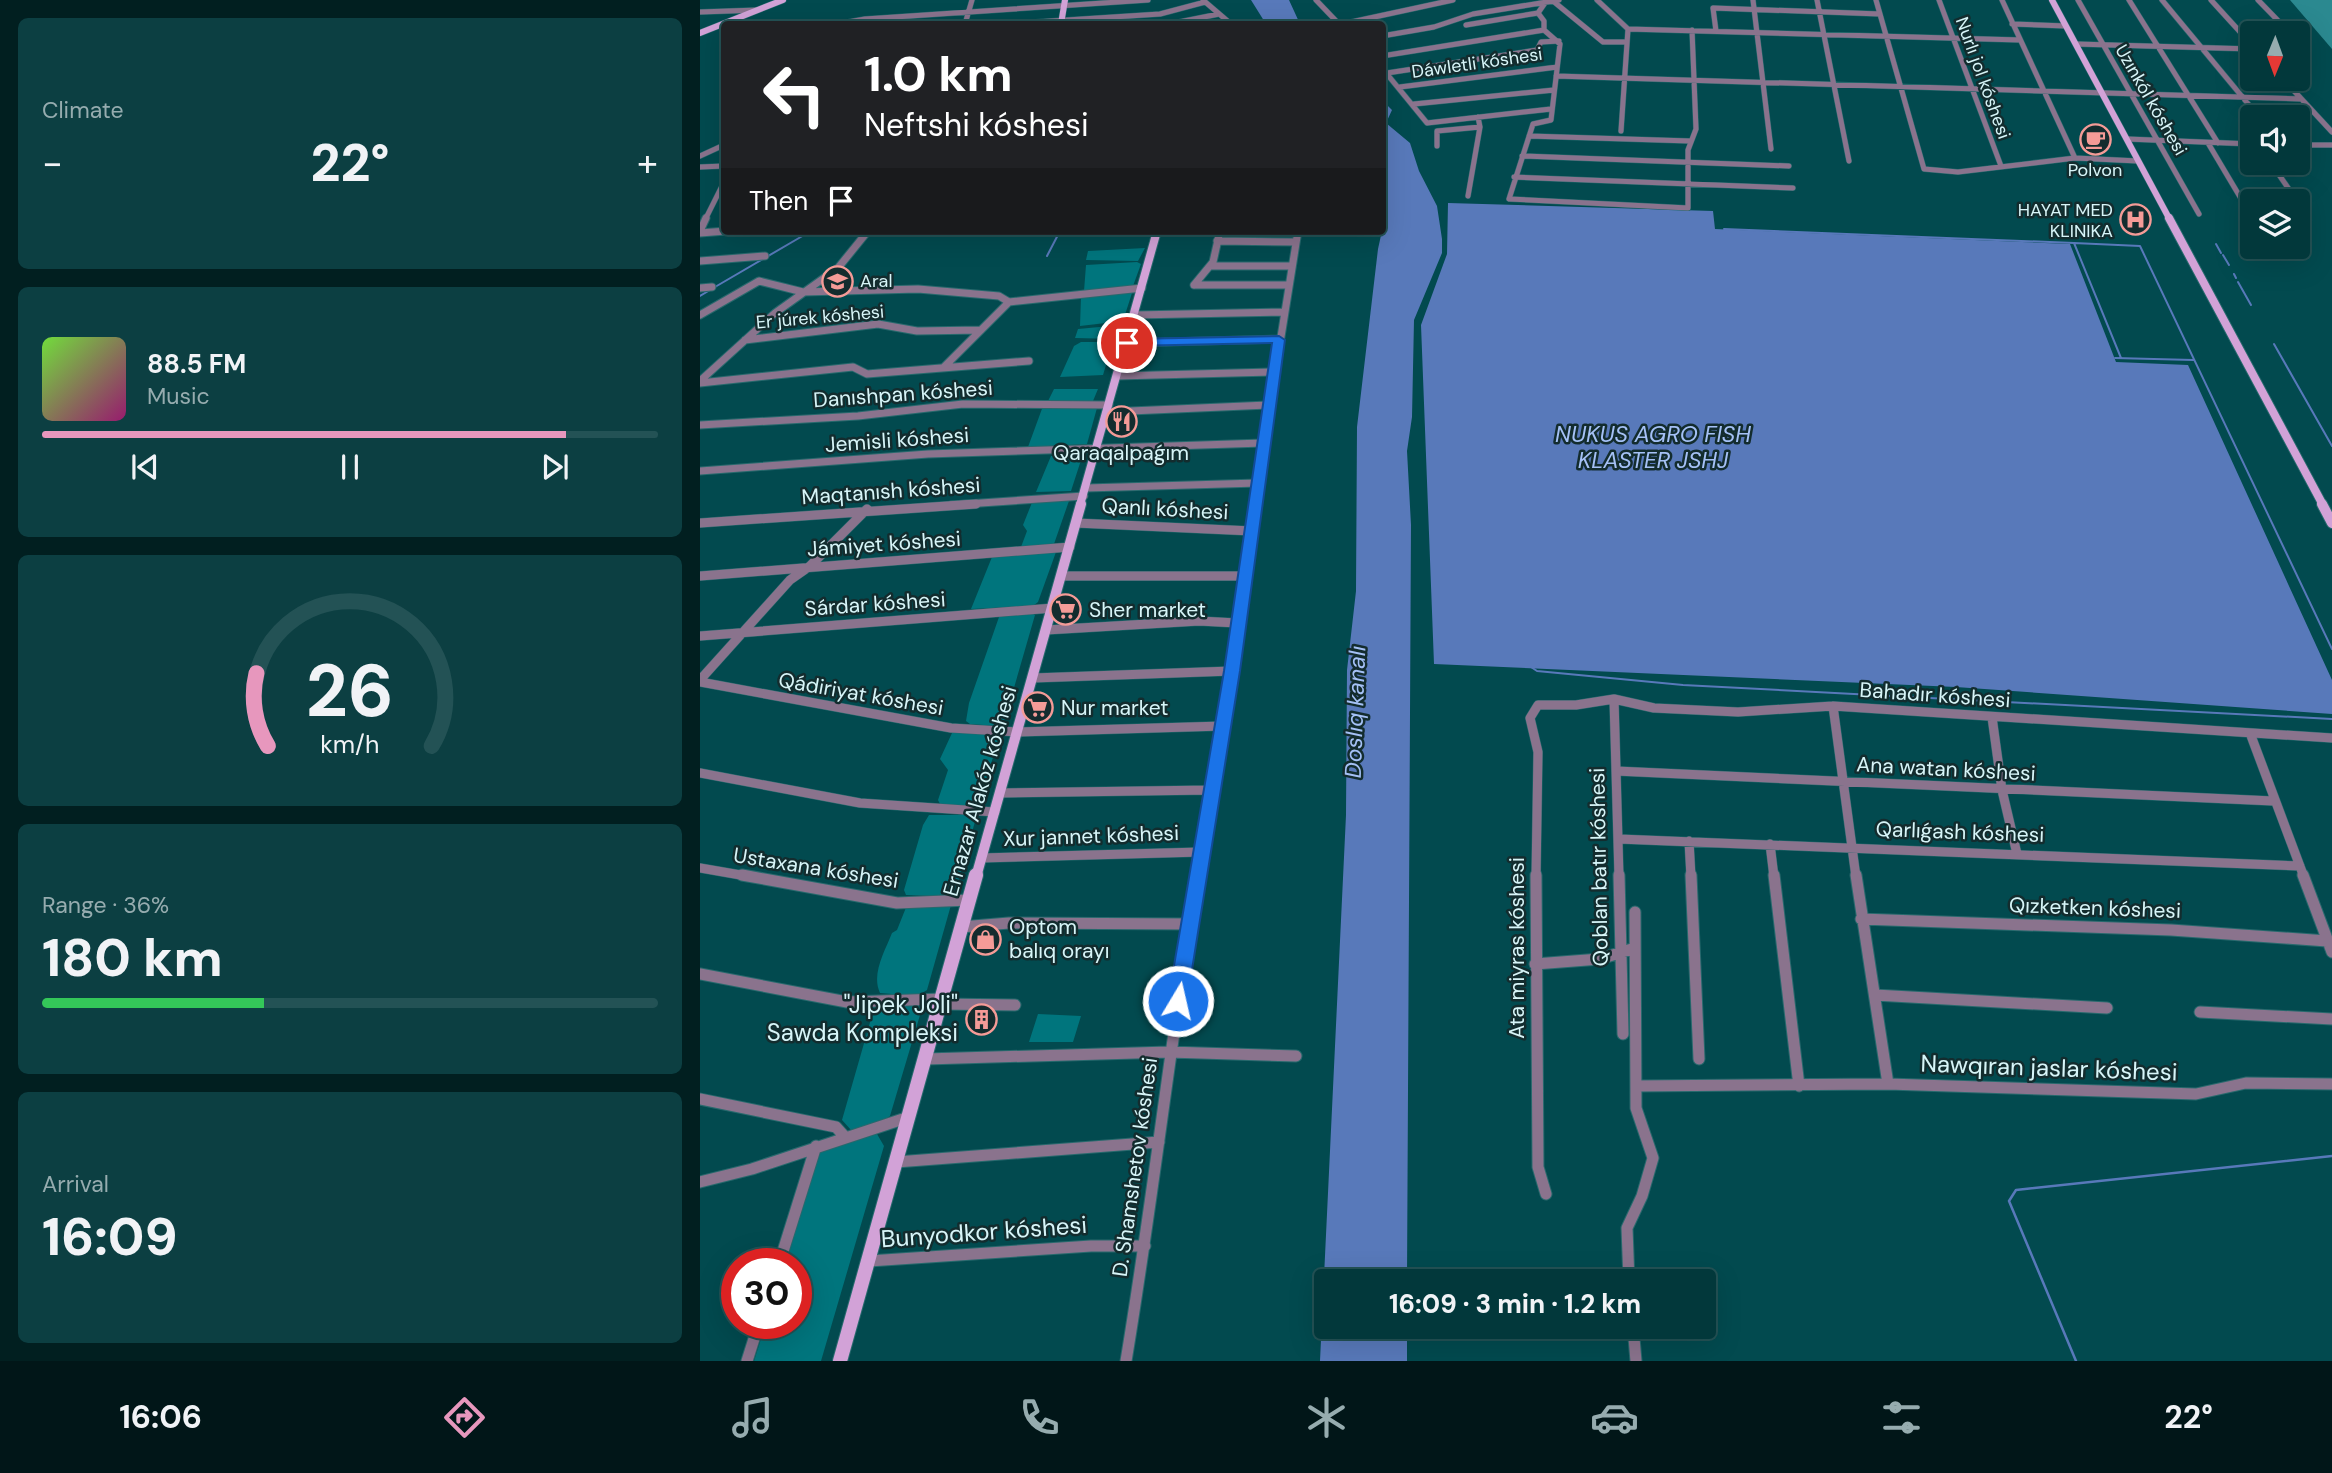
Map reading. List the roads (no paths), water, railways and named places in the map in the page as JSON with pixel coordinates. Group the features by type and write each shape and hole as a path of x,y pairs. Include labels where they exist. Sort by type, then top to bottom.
{"main road":[{"path":"729,21 783,0"},
{"path":"2052,0 2332,523"},
{"path":"1062,21 1065,3"},
{"path":"700,33 721,24"},
{"name":"Ernazar Alakóz kóshesi","path":"840,1361 1156,235"}],"street":[{"path":"739,9 744,0"},
{"path":"966,21 972,0"},
{"path":"845,21 1065,3 1148,0"},
{"path":"1316,0 1337,21"},
{"path":"1369,21 1453,0"},
{"path":"1386,35 1434,27 1473,14 1559,0"},
{"path":"1597,0 1628,29 2020,40"},
{"path":"1753,0 1752,10 1772,149"},
{"path":"1817,0 1817,12 1849,161"},
{"path":"1877,0 1924,169 1958,172 2075,158 2138,161"},
{"name":"Nurlı jol kóshesi","path":"1939,0 2001,166"},
{"path":"2002,0 2075,158"},
{"name":"Uzınkól kóshesi","path":"2078,0 2199,214"},
{"path":"2129,0 2218,143"},
{"path":"2162,0 2249,105"},
{"path":"2211,0 2240,33"},
{"path":"2259,0 2279,21"},
{"path":"1071,21 1160,13 1204,1 1227,21"},
{"path":"1466,25 1538,13 1549,1"},
{"path":"1549,1 1603,42 1627,42"},
{"path":"1716,31 1713,8 1880,14"},
{"path":"702,12 758,10"},
{"path":"1538,13 1544,21 1544,30"},
{"path":"1184,21 1219,14"},
{"path":"1104,21 1105,17"},
{"path":"2012,24 2066,26"},
{"path":"713,27 721,30"},
{"path":"1621,131 1628,29"},
{"path":"1386,55 1544,30 1559,41"},
{"path":"1559,41 1550,120 1534,124 1514,177 1509,199 1688,208 1690,141 1696,129 1692,30"},
{"path":"1386,70 1537,50 1538,43 1559,41"},
{"path":"2076,44 2240,47"},
{"name":"Dáwletli kóshesi","path":"1400,87 1557,67"},
{"path":"1386,71 1427,123 1551,109"},
{"path":"1556,76 2301,99"},
{"path":"1414,104 1554,90"},
{"path":"2294,91 2332,132"},
{"path":"1468,196 1480,127 1478,117"},
{"path":"1437,146 1437,131 1480,127"},
{"path":"1529,136 1690,141"},
{"path":"2127,139 2240,144"},
{"path":"2208,143 2240,196"},
{"path":"700,144 708,147 700,154"},
{"path":"2310,145 2332,145"},
{"path":"700,154 721,146"},
{"path":"1522,156 1789,166"},
{"path":"700,167 721,166"},
{"path":"1514,177 1793,188"},
{"path":"721,188 700,232 721,231"},
{"path":"700,382 803,292 838,268 865,235"},
{"path":"1219,235 1210,266 1194,285 1288,285"},
{"name":"D. Shamshetov kóshesi","path":"1126,1361 1145,1246 1169,1052 1210,790 1232,671 1268,405 1297,235"},
{"path":"1217,241 1296,242"},
{"path":"700,261 765,256"},
{"path":"1210,266 1292,266"},
{"path":"700,315 759,281 803,292 918,289 999,296 1009,302 1142,288"},
{"path":"700,288 712,287"},
{"path":"944,367 1009,302"},
{"path":"1135,315 1283,312"},
{"name":"Er júrek kóshesi","path":"746,340 878,324 917,331 981,330"},
{"path":"1127,343 1279,340"},
{"path":"700,382 853,367 867,374 1029,361"},
{"path":"1117,376 1273,372"},
{"name":"Danıshpan kóshesi","path":"700,425 858,416 963,404 1108,408 1268,405"},
{"name":"Jemisli kóshesi","path":"700,471 928,454 1263,443"},
{"name":"Maqtanısh kóshesi","path":"700,523 1085,492 1258,483"},
{"path":"700,681 790,580 810,566 867,509"},
{"name":"Qanlı kóshesi","path":"1076,523 1252,531"},
{"name":"Jámiyet kóshesi","path":"700,576 1070,547"},
{"path":"1062,576 1245,576"},
{"name":"Sárdar kóshesi","path":"700,636 1053,608"},
{"path":"1046,630 1199,621 1237,623"},
{"path":"1033,678 1232,671"},
{"name":"Qádiriyat kóshesi","path":"700,681 951,728 1018,733 1223,726"},
{"name":"Bahadır kóshesi","path":"1538,705 1576,705 1614,699 1654,708 1704,712 1833,706 2332,738"},
{"name":"Qoblan batır kóshesi","path":"1614,699 1623,1034"},
{"name":"Ata miyras kóshesi","path":"1538,705 1530,718 1538,752 1535,964 1538,1167 1546,1194"},
{"path":"1833,706 1861,919 1888,1084"},
{"path":"1992,717 2002,790 2017,854"},
{"path":"2250,733 2273,801 2332,952"},
{"name":"Ana watan kóshesi","path":"1616,771 2273,801"},
{"path":"700,773 860,803 995,812"},
{"path":"1001,793 1210,790"},
{"name":"Qarlıǵash kóshesi","path":"1619,839 2300,866"},
{"path":"1689,841 1699,1059"},
{"path":"1770,844 1798,1086"},
{"name":"Xur jannet kóshesi","path":"981,858 1201,852"},
{"name":"Ustaxana kóshesi","path":"700,868 897,903 969,900"},
{"name":"Qoblan batır kóshesi","path":"1629,1269 1627,1228 1642,1196 1653,1158 1636,1108 1634,912"},
{"name":"Qızketken kóshesi","path":"1861,919 2171,930 2328,941"},
{"path":"961,927 1009,923 1190,924"},
{"path":"1535,964 1600,959 1635,948"},
{"path":"700,974 847,1002 1016,1005"},
{"path":"1875,995 2107,1008"},
{"path":"2200,1013 2332,1019"},
{"path":"926,1059 1169,1052 1296,1056"},
{"name":"Nawqıran jaslar kóshesi","path":"1636,1086 1888,1084 2196,1094 2220,1084 2244,1081 2332,1084"},
{"path":"700,1099 836,1127 845,1137"},
{"path":"700,1182 752,1169 909,1117"},
{"path":"897,1162 1158,1142"},
{"path":"784,1248 817,1146"},
{"name":"Bunyodkor kóshesi","path":"869,1261 1091,1246 1145,1246"},
{"path":"747,1361 754,1339"},
{"path":"1634,1339 1636,1361"}],"water":[{"path":"1251,0 1289,0 1299,21 1264,21"},
{"path":"1386,104 1392,110 1386,123"},
{"name":"Doslıq kanalı","path":"1386,123 1410,143 1419,171 1437,206 1442,239 1442,253 1414,320 1412,417 1407,451 1411,525 1407,1269 1324,1269 1346,815 1347,670 1356,591 1357,427 1378,249 1381,235 1386,235"},
{"name":"NUKUS AGRO FISH KLASTER JSHJ","path":"1448,203 1713,211 1715,229 2070,244 2116,362 2188,365 2332,680 2332,714 1956,687 1434,664 1421,325 1447,254"},
{"path":"1321,1339 1407,1339 1407,1361 1320,1361"}],"waterway":[{"path":"1724,229 2074,243"},
{"path":"715,287 804,235"},
{"path":"1047,256 1058,235"},
{"path":"2074,243 2140,246 2332,649"},
{"path":"2074,243 2121,358"},
{"path":"2216,244 2221,253"},
{"path":"2223,255 2229,265"},
{"path":"2234,274 2236,278"},
{"path":"2238,282 2251,305"},
{"path":"700,296 710,290"},
{"path":"2274,344 2332,446"},
{"path":"2115,358 2193,360"},
{"path":"1531,667 1537,671 1683,685 2332,719"},
{"path":"2076,1361 2009,1201 2016,1190 2332,1156"}],"place":[{"name":"Polvon","path":"2095,139"},
{"name":"HAYAT MED KLINIKA","path":"2136,220"},
{"name":"Aral","path":"837,281"},
{"name":"Qaraqalpaǵım","path":"1121,421"},
{"name":"Sher market","path":"1066,610"},
{"name":"Nur market","path":"1038,708"},
{"name":"Optom balıq orayı","path":"986,939"},
{"name":"\"Jipek Joli\" Sawda Kompleksi","path":"981,1019"}]}
